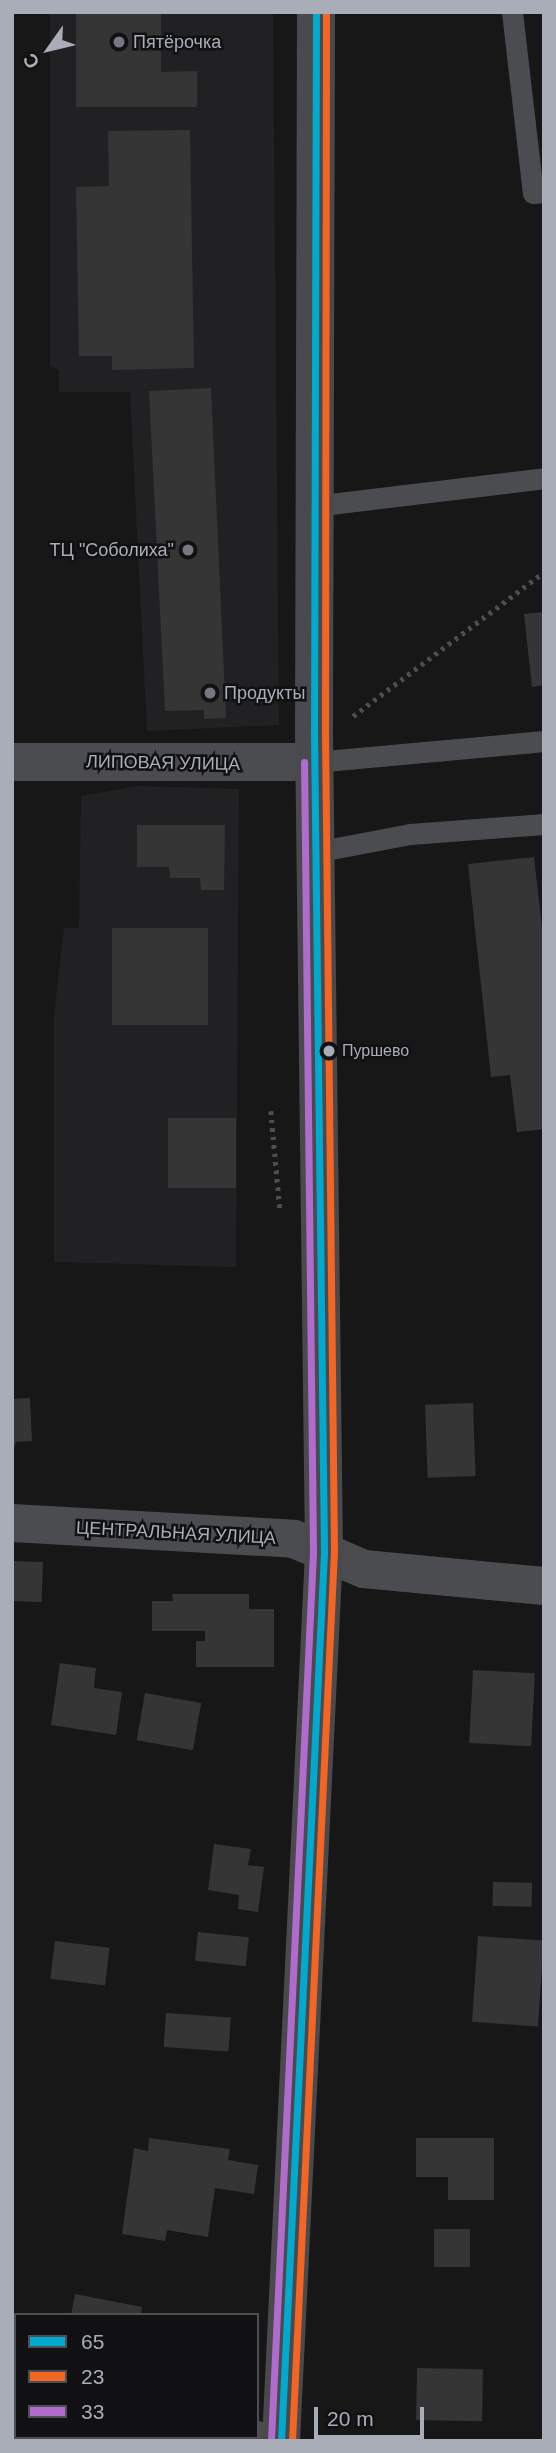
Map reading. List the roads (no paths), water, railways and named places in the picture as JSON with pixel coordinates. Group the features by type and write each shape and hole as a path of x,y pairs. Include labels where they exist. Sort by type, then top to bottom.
{"main road":[{"path":"281,2441 324,1552 314,747 316,12"}],"street":[{"name":"ЛИПОВАЯ УЛИЦА","path":"12,762 314,747"},
{"name":"ЦЕНТРАЛЬНАЯ УЛИЦА","path":"12,1524 294,1539 364,1569 544,1586"}],"lane":[{"path":"512,12 533,193 544,192"},
{"path":"314,506 544,478"},
{"path":"314,747 544,741"},
{"path":"315,852 410,834 544,824"}],"place":[{"name":"Пятёрочка","path":"119,42"},
{"name":"ТЦ \"Соболиха\"","path":"188,550"},
{"name":"Продукты","path":"210,693"},
{"name":"Пуршево","path":"329,1051"}]}
